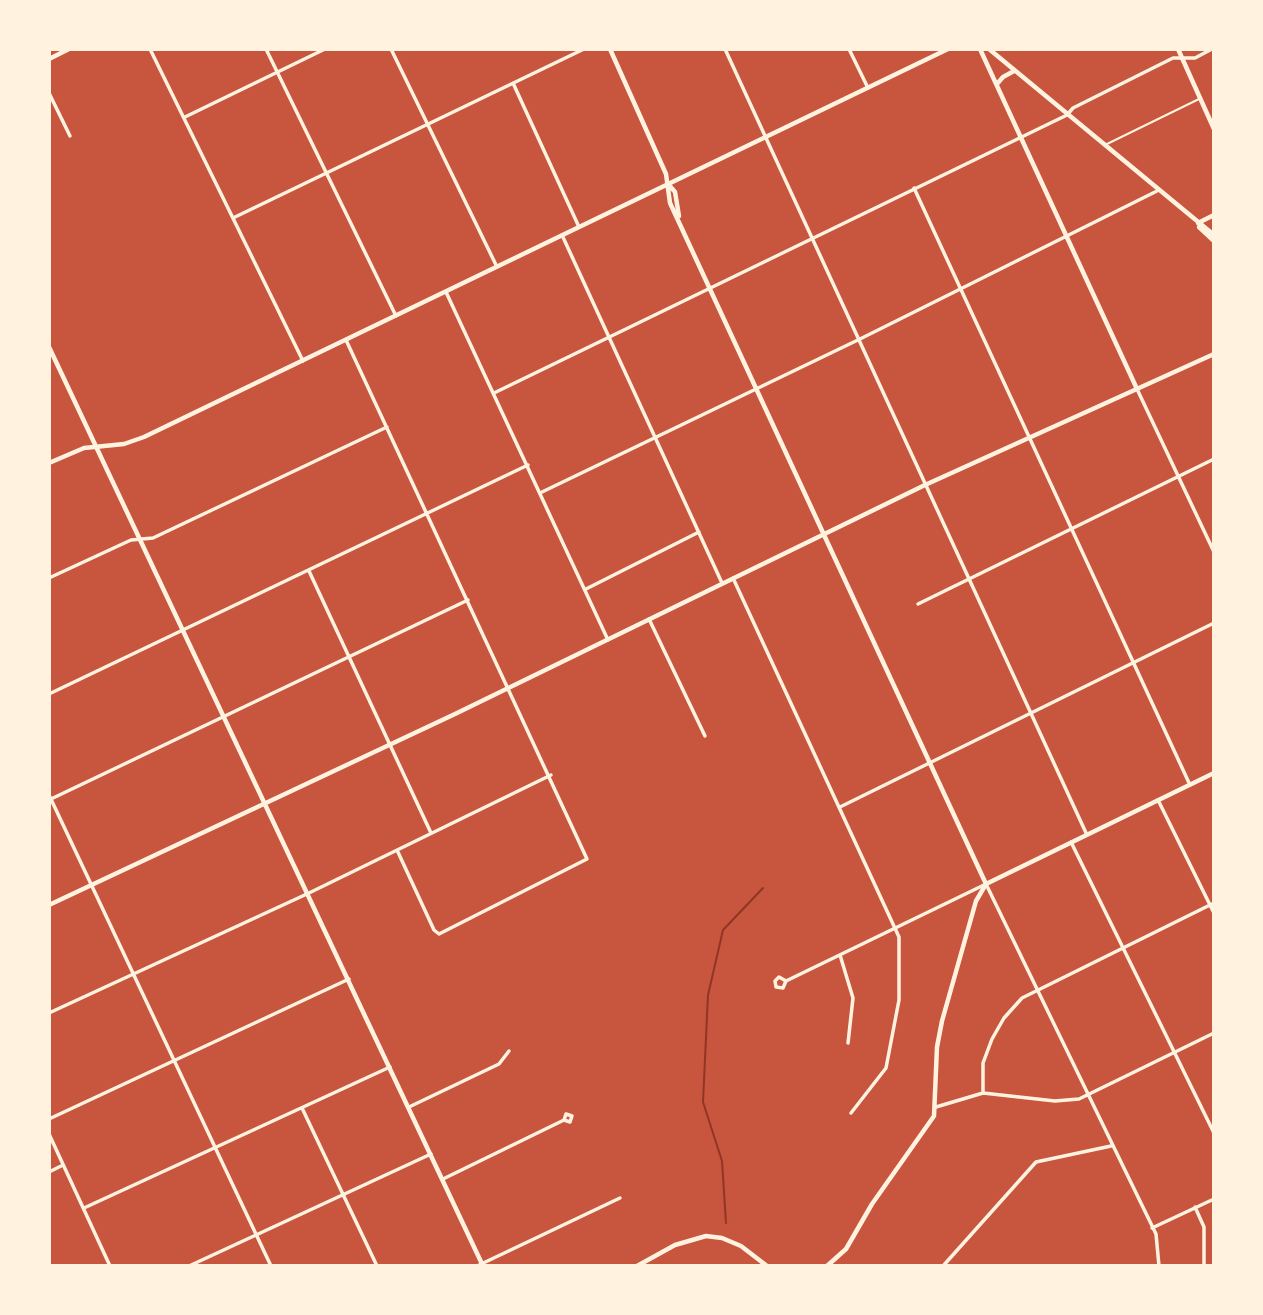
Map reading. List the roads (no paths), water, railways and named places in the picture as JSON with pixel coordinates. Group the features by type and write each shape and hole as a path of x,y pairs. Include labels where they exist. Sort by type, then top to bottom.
{"street":[{"path":"49,59 69,49"},
{"path":"150,49 303,361"},
{"path":"266,49 396,316"},
{"path":"185,117 325,49"},
{"path":"391,49 497,267"},
{"path":"233,218 584,49"},
{"path":"610,49 669,184 667,196 986,884 1152,1228 1159,1245 1159,1266"},
{"path":"725,49 1087,835"},
{"path":"849,49 868,88"},
{"path":"49,463 84,448 138,440 948,49"},
{"path":"980,49 1214,552"},
{"path":"989,49 1157,191 1214,235"},
{"path":"1178,49 1214,129"},
{"path":"494,393 1067,115 1073,108 1173,58 1195,58 1212,49"},
{"path":"997,85 1003,77 1014,71"},
{"path":"513,83 579,227"},
{"path":"49,93 70,136"},
{"path":"914,188 1190,785"},
{"path":"542,492 860,339 1157,191"},
{"path":"1197,223 1214,215"},
{"path":"1197,223 1214,242"},
{"path":"562,235 722,583"},
{"path":"446,292 542,492 608,640"},
{"path":"346,340 551,775 587,859 439,934 434,930 397,850"},
{"path":"49,347 309,893 481,1265 620,1198"},
{"path":"49,905 267,804 925,485 1214,354"},
{"path":"49,578 131,540 153,538 387,427"},
{"path":"919,604 1214,459"},
{"path":"49,694 528,465"},
{"path":"586,589 699,532"},
{"path":"309,571 431,832"},
{"path":"733,578 896,927 901,979 886,1068 850,1113"},
{"path":"271,1266 50,798 226,717 468,600"},
{"path":"649,619 705,736"},
{"path":"840,807 1214,623"},
{"path":"786,981 1214,773"},
{"path":"49,1013 309,893 551,775"},
{"path":"1158,800 1212,904 1214,913"},
{"path":"1071,842 1214,1133"},
{"path":"827,1266 846,1249 883,1188 930,1125 936,1107 937,1046 942,1021 976,901 986,884"},
{"path":"983,1093 983,1063 992,1039 1010,1010 1038,988 1212,904"},
{"path":"840,955 853,998 848,1043"},
{"path":"49,1119 349,979"},
{"path":"936,1107 983,1093 1055,1101 1088,1096 1214,1033"},
{"path":"409,1107 499,1064 509,1051"},
{"path":"84,1208 390,1067"},
{"path":"302,1108 377,1266"},
{"path":"443,1179 564,1120"},
{"path":"49,1134 110,1266"},
{"path":"943,1266 1036,1162 1111,1146"},
{"path":"190,1266 431,1154"},
{"path":"49,1172 64,1165"},
{"path":"1152,1228 1214,1199"},
{"path":"1195,1207 1204,1227 1204,1266"},
{"path":"637,1266 675,1245 706,1236 722,1238 741,1246 767,1266"}],"lane":[{"path":"1104,146 1200,98"}],"waterway":[{"path":"726,1223 722,1161 703,1102 708,995 723,930 763,888"}]}
